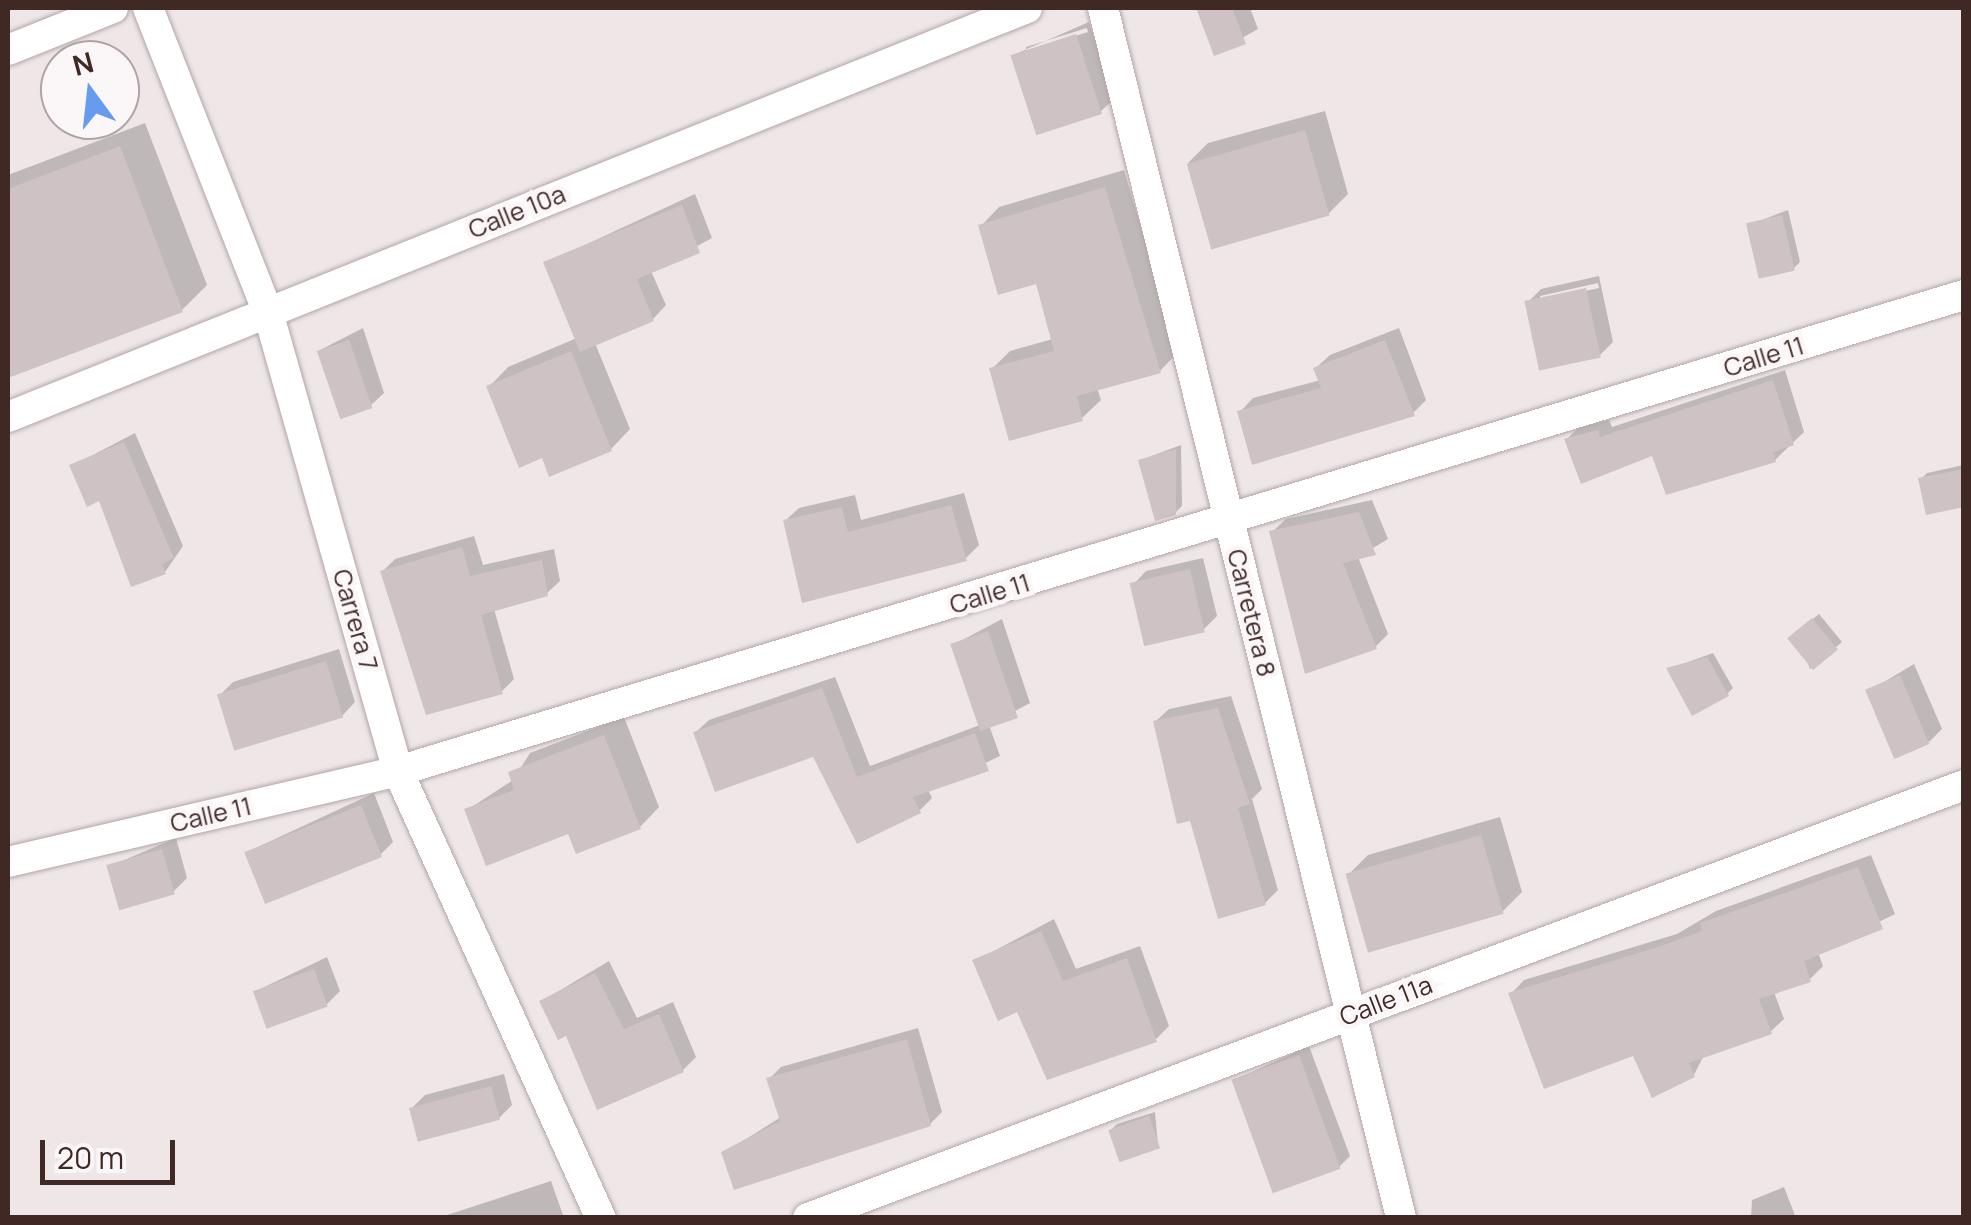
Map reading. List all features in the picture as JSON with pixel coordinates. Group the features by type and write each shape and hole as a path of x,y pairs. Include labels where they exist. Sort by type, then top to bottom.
{"street":[{"path":"8,50 113,8"},
{"name":"Carrera 7","path":"148,8 268,312 398,771 601,1218"},
{"name":"Calle 10a","path":"8,417 1027,8"},
{"name":"Carretera 8","path":"1103,8 1401,1218"},
{"name":"Calle 11","path":"8,862 398,771 1228,522 1964,295"},
{"name":"Calle 11a","path":"808,1218 1964,785"}],"building":[{"path":"1196,8 1232,8 1246,44 1214,56"},
{"path":"1076,34 1102,114 1036,135 1010,55"},
{"path":"1305,130 1330,216 1211,249 1187,164"},
{"path":"120,146 183,312 8,378 8,189"},
{"path":"1105,187 1161,373 1077,396 1083,421 1009,441 989,368 1054,351 1036,284 998,295 978,225"},
{"path":"682,205 700,253 637,279 654,321 580,352 543,262"},
{"path":"1782,215 1795,271 1759,279 1746,223"},
{"path":"1586,288 1601,357 1539,371 1524,301"},
{"path":"349,340 372,408 340,419 317,351"},
{"path":"1385,340 1415,416 1252,465 1237,411 1321,388 1313,368"},
{"path":"571,351 612,451 549,477 542,458 519,468 486,386"},
{"path":"1773,380 1794,445 1773,452 1776,462 1666,495 1652,456 1581,484 1564,439 1598,430 1600,437"},
{"path":"124,442 174,558 162,564 166,574 131,587 99,501 87,507 69,465"},
{"path":"1176,449 1176,515 1155,521 1138,460"},
{"path":"1964,469 1964,507 1926,515 1918,478"},
{"path":"951,505 967,561 802,603 783,520 842,507 848,532"},
{"path":"1359,512 1376,555 1343,563 1377,649 1305,674 1269,531"},
{"path":"462,547 470,576 542,560 548,596 481,615 503,694 426,715 380,571"},
{"path":"1190,569 1205,632 1144,646 1130,583"},
{"path":"1812,618 1838,650 1813,670 1787,638"},
{"path":"988,631 1018,718 980,731 950,644"},
{"path":"1707,657 1729,696 1692,716 1666,668"},
{"path":"326,661 343,717 234,751 217,694"},
{"path":"1900,675 1929,744 1894,759 1865,690"},
{"path":"822,688 857,777 975,733 989,771 913,797 921,813 857,844 813,757 715,792 693,732"},
{"path":"1218,708 1250,804 1238,808 1266,905 1218,919 1190,821 1177,824 1153,721"},
{"path":"604,735 641,829 576,854 568,834 486,866 464,809 514,790 508,772"},
{"path":"361,805 382,857 265,904 244,852"},
{"path":"1481,835 1504,914 1368,953 1345,874"},
{"path":"162,849 175,894 119,910 106,865"},
{"path":"1858,867 1883,929 1804,961 1811,982 1759,999 1772,1034 1689,1063 1695,1077 1652,1098 1633,1056 1544,1089 1508,993 1661,946 1702,931 1700,923"},
{"path":"1041,931 1063,981 1127,958 1157,1042 1047,1080 1017,1012 998,1021 972,960"},
{"path":"314,969 328,1007 267,1029 253,991"},
{"path":"595,973 624,1029 659,1014 684,1072 597,1110 566,1036 558,1040 539,1001"},
{"path":"907,1039 931,1126 734,1190 721,1152 780,1121 766,1078"},
{"path":"1299,1055 1340,1169 1273,1193 1231,1080"},
{"path":"491,1086 500,1120 418,1142 409,1108"},
{"path":"1149,1116 1160,1148 1119,1162 1108,1130"}]}
